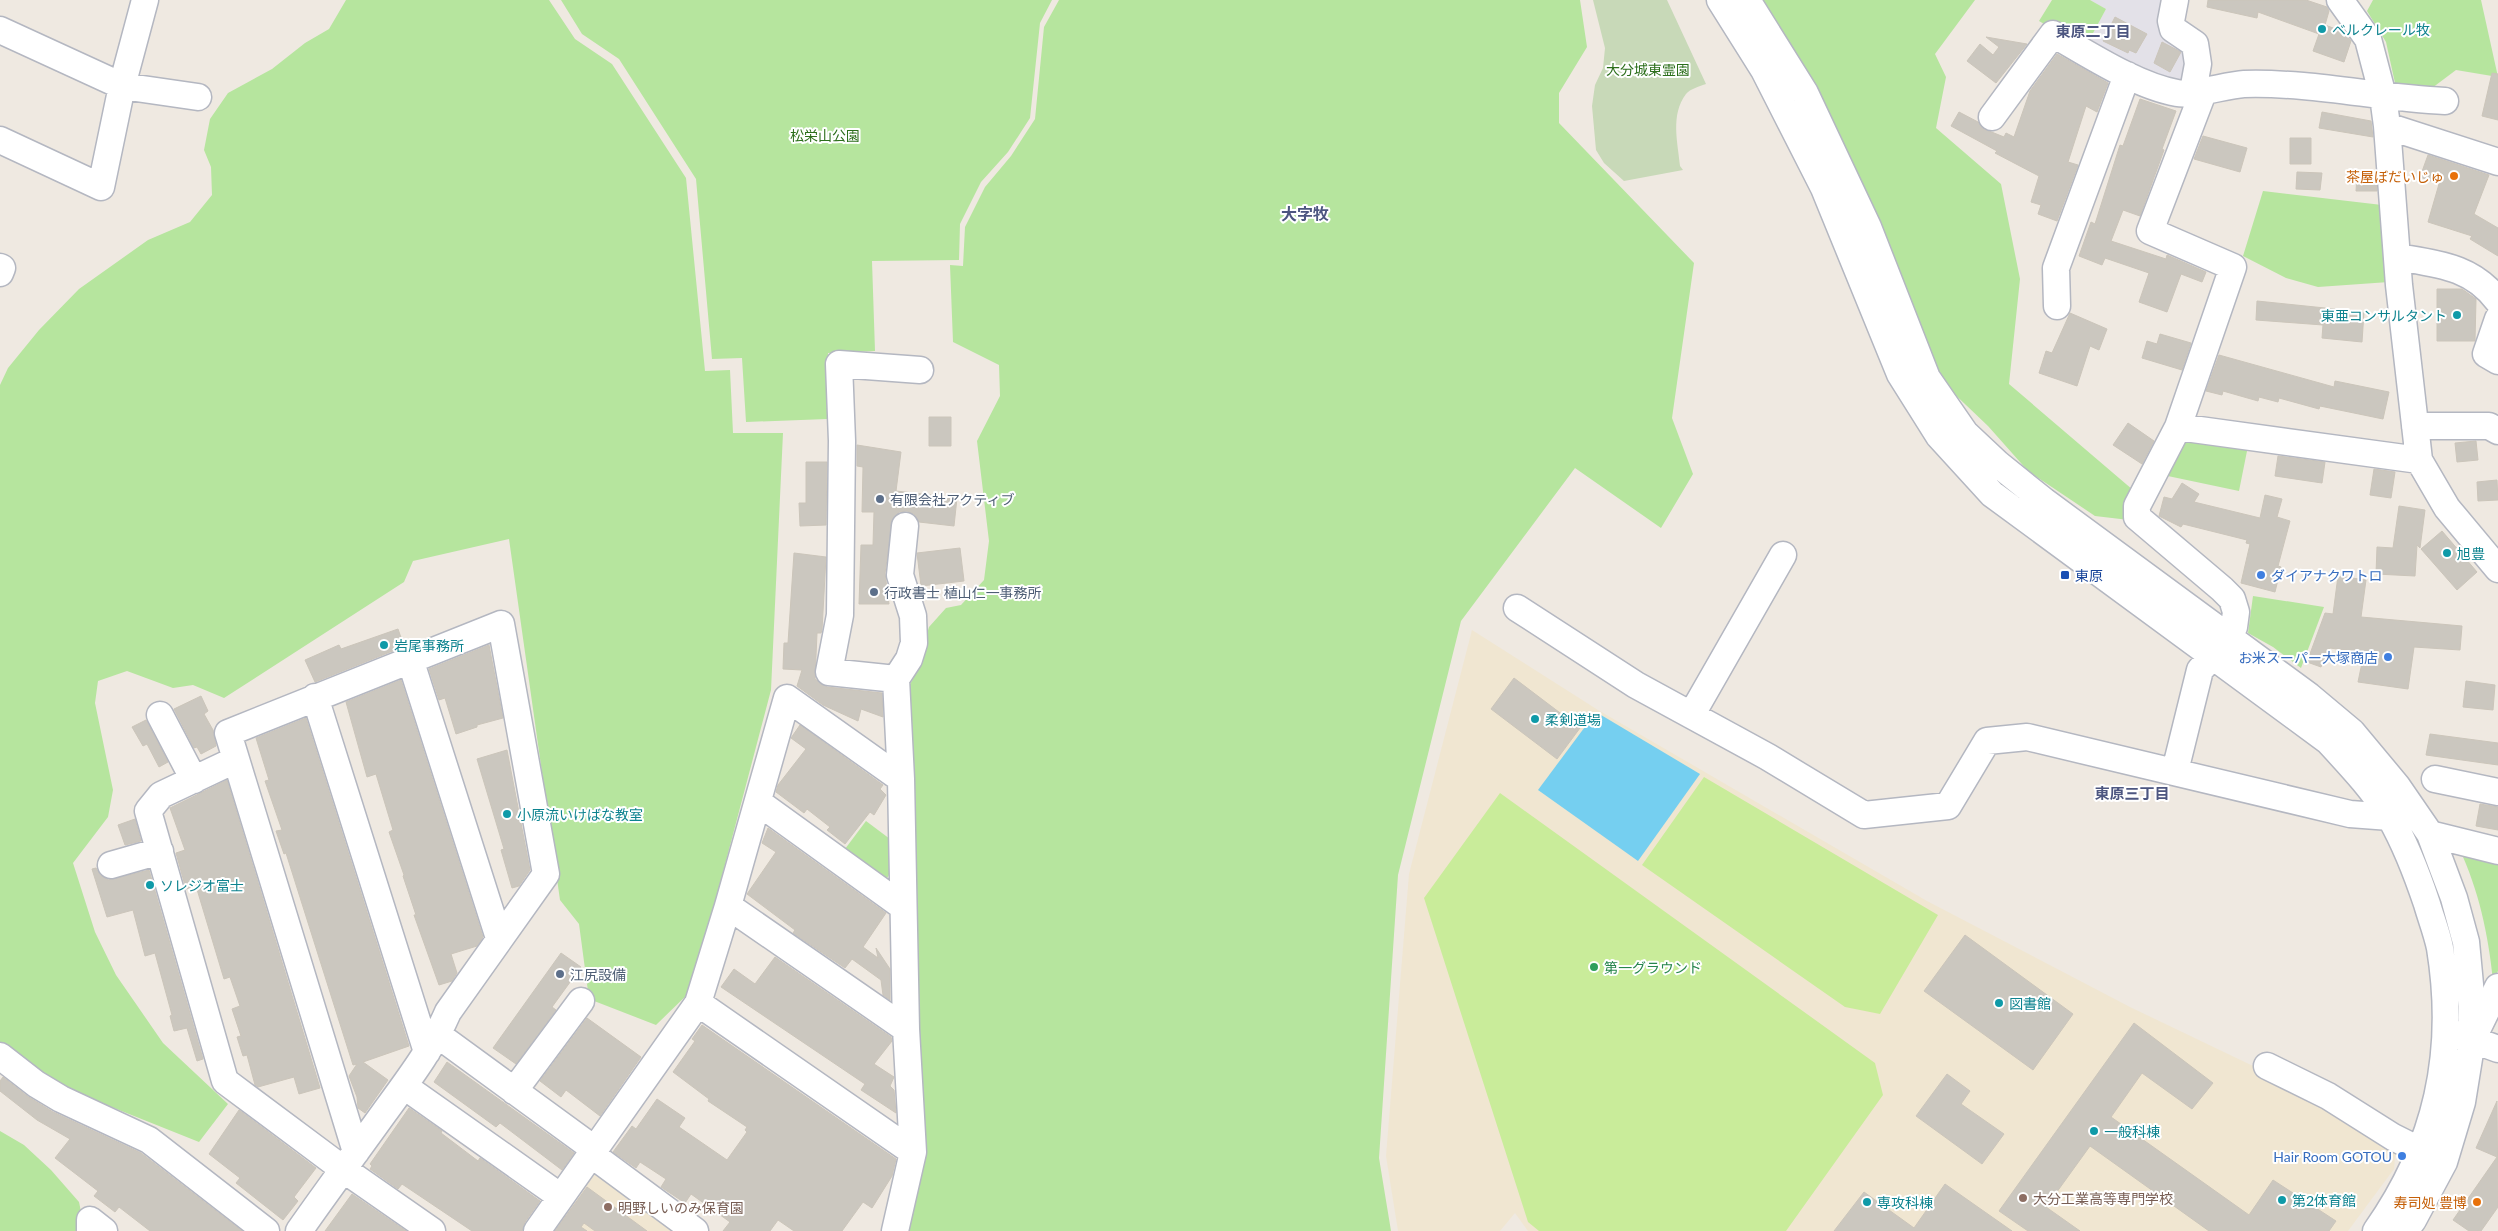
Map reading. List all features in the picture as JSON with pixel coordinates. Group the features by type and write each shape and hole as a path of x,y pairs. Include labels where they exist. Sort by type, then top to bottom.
{"street":[{"path":"0,140 101,187 122,86 145,0"},
{"path":"1720,0 1764,70 1819,180 1900,374 1939,436 1992,494 2221,647 2309,696 2352,732 2397,786 2430,834 2454,898 2466,942 2472,1006 2472,1040 2462,1102 2433,1156 2376,1231"},
{"path":"1748,0 1805,93 1868,227 1927,378 1965,433 1998,464 2221,647 2328,741 2362,778 2390,817 2414,863 2440,946 2447,1030 2433,1156 2416,1227"},
{"path":"2175,0 2171,21 2173,29 2195,44 2198,64 2198,90 2150,230 2233,267 2178,427 2137,506 2137,517 2209,577 2232,599 2236,612 2235,619 2221,647 2200,670 2175,771"},
{"path":"2352,6 2368,39 2383,96 2397,257 2419,460 2447,508 2498,568"},
{"path":"0,30 122,86 198,97"},
{"path":"1992,117 2053,34 2127,76 2178,93 2244,84 2321,87 2383,96 2445,101"},
{"path":"2057,306 2056,268 2127,76"},
{"path":"2387,126 2498,162"},
{"path":"2397,257 2447,266 2473,276 2487,286 2498,301"},
{"path":"0,267 2,268 0,272"},
{"path":"2498,319 2486,354 2498,361"},
{"path":"896,679 829,672 840,615 842,441 839,364 920,370"},
{"path":"2416,426 2489,426 2498,431"},
{"path":"2178,427 2419,460"},
{"path":"895,1231 913,1152 906,1029 902,906 901,779 896,679 909,659 914,643 913,616 900,575 905,526"},
{"path":"1692,714 1783,555"},
{"path":"1517,608 1636,685 1692,714 1864,815 1948,806 1987,741 2027,737 2350,814 2390,817"},
{"path":"299,1231 350,1161 404,1086 432,1043 448,1012 546,874 501,624 315,696 228,733 350,1161"},
{"path":"410,659 499,938"},
{"path":"315,696 432,1043 514,1091 590,1146 591,1154 694,1231"},
{"path":"537,1231 698,1003 728,906 787,698 901,779"},
{"path":"160,715 194,780"},
{"path":"235,760 161,794 148,810 225,1081 350,1161 432,1231"},
{"path":"2435,779 2498,792"},
{"path":"758,802 902,906"},
{"path":"2430,834 2498,850"},
{"path":"111,865 160,851"},
{"path":"728,906 906,1029"},
{"path":"2472,1040 2498,987"},
{"path":"514,1091 581,1001"},
{"path":"698,1003 913,1152"},
{"path":"2447,1030 2498,1049"},
{"path":"0,1056 36,1084 61,1100 149,1140 266,1231"},
{"path":"2267,1066 2328,1096 2393,1137 2433,1156"},
{"path":"404,1086 561,1197"},
{"path":"90,1231 90,1220 104,1231"}],"shaded area":[{"path":"2090,0 2170,0 2191,44 2189,83 2169,86 2085,48 2106,9"},
{"name":"大分工業高等専門学校","path":"1472,630 1598,710 1927,901 2130,1007 2328,1102 2396,1146 2394,1169 2348,1231 1528,1231 1515,1213 1500,1231 1398,1231 1386,1156 1409,874"},
{"name":"明野しいのみ保育園","path":"597,1171 674,1228 672,1231 554,1231"}],"green space":[{"path":"346,0 549,0 575,39 612,64 686,178 705,371 730,370 733,433 783,433 771,690 692,990 656,1025 589,999 579,924 560,900 509,539 413,561 404,582 224,698 193,685 173,688 127,671 98,681 95,703 113,790 108,817 73,863 95,932 116,975 163,1043 228,1104 199,1142 69,1090 0,1042 0,385 8,368 39,330 79,289 148,240 190,222 212,195 211,167 204,150 210,119 228,93 272,69 305,43 329,29"},
{"name":"松栄山公園","path":"561,0 1052,0 1040,23 1030,118 1008,152 981,182 960,224 959,260 872,261 875,351 828,353 827,419 746,422 742,358 712,359 696,179 619,59 582,34"},
{"path":"1059,0 1580,0 1587,47 1559,93 1559,123 1694,263 1672,418 1693,474 1661,528 1575,468 1461,621 1398,875 1379,1158 1391,1231 905,1231 906,691 913,679 929,627 946,608 961,605 984,580 989,541 977,441 1000,396 999,365 953,342 950,265 963,266 965,227 985,187 1011,156 1035,119 1044,27"},
{"name":"大分城東霊園","path":"1593,0 1667,0 1706,84 1688,92 1681,102 1678,111 1676,129 1680,166 1683,170 1624,181 1604,163 1596,150 1592,106 1595,85 1603,68 1605,48"},
{"path":"1752,0 1975,0 1935,54 1946,77 1936,128 2001,184 2020,279 2009,384 2133,490 2129,520 2095,516 2028,471 1988,426 1924,365"},
{"path":"2052,0 2090,0 2106,9 2085,48 2039,21"},
{"path":"2373,0 2481,0 2498,77 2456,70 2424,94 2397,92 2386,42 2367,11"},
{"path":"2263,191 2382,205 2389,282 2318,287 2286,278 2243,256"},
{"path":"2181,439 2248,446 2239,491 2163,475"},
{"path":"2253,596 2324,607 2301,668 2273,647 2248,633"},
{"path":"1704,777 1938,915 1880,1014 1845,1007 1642,865"},
{"name":"第一グラウンド","path":"1500,793 1875,1063 1883,1095 1786,1231 1539,1231 1528,1222 1424,898"},
{"path":"866,821 890,839 889,875 883,885 842,853"},
{"path":"2459,848 2498,855 2498,971 2493,980 2482,912"},
{"path":"0,1131 24,1145 51,1170 79,1202 85,1231 0,1231"}],"water":[{"path":"1596,712 1700,774 1638,861 1538,790"}],"building":[{"name":"ベルクレール牧","path":"2208,0 2306,0 2327,7 2329,11 2325,25 2344,32 2351,41 2344,62 2313,51 2319,34 2258,12 2257,18 2207,7"},
{"path":"2115,17 2147,34 2136,53 2129,50 2128,53 2103,41"},
{"path":"1986,37 2027,44 1996,83 1967,61 1980,44 1993,55 1999,47"},
{"path":"2162,42 2181,52 2170,72 2154,63"},
{"path":"2057,54 2108,83 2097,112 2086,106 2068,162 2078,165 2057,221 2038,214 2041,205 2031,202 2039,176 1995,153 1997,151 1951,126 1959,112 1978,122 1984,129 2004,137 2006,133 2014,137 2030,91"},
{"path":"2492,73 2498,74 2498,120 2482,116"},
{"path":"2140,99 2176,111 2140,216 2123,210 2111,241 2166,259 2167,255 2206,272 2202,282 2181,274 2167,312 2139,302 2149,273 2105,258 2102,265 2079,256 2091,222 2095,224 2120,145 2123,146"},
{"path":"2322,112 2371,121 2373,137 2319,128"},
{"path":"2203,136 2247,148 2240,172 2194,159"},
{"path":"2290,138 2311,138 2311,164 2290,164"},
{"path":"2428,155 2489,175 2474,214 2498,228 2498,256 2470,239 2472,236 2428,222 2439,184 2420,177"},
{"path":"2297,172 2322,173 2320,190 2296,189"},
{"path":"2357,176 2376,177 2377,191 2356,191"},
{"name":"東亜コンサルタント","path":"2437,289 2462,289 2476,299 2475,341 2437,341"},
{"path":"2257,301 2364,312 2362,342 2322,338 2323,325 2256,320"},
{"path":"2070,313 2107,329 2099,350 2090,346 2077,386 2039,373 2046,351 2052,353"},
{"path":"2160,334 2191,343 2182,370 2142,358 2147,341 2157,344"},
{"path":"2219,355 2334,387 2335,381 2389,392 2383,419 2320,406 2319,409 2279,398 2278,402 2259,397 2258,401 2223,391 2222,395 2206,391"},
{"path":"929,417 951,417 951,446 929,446"},
{"path":"2128,423 2154,441 2142,464 2113,445"},
{"path":"2476,441 2478,460 2457,462 2455,443"},
{"path":"857,445 901,452 896,491 957,498 954,526 919,522 914,514 907,511 899,512 893,518 885,573 889,604 859,604 861,545 873,545 874,512 862,512 863,467 857,466"},
{"path":"2278,456 2325,462 2322,483 2275,476"},
{"path":"806,462 827,462 826,525 800,526 799,503 806,503"},
{"path":"2374,469 2395,472 2391,498 2370,495"},
{"path":"2497,480 2498,500 2478,501 2477,482"},
{"path":"2182,483 2199,494 2194,502 2260,518 2265,495 2282,499 2277,517 2290,521 2278,566 2281,567 2275,592 2241,583 2250,544 2246,543 2247,540 2183,524 2181,527 2159,516 2164,497 2172,499"},
{"path":"2399,506 2425,510 2420,548 2417,545 2415,576 2376,574 2377,547 2393,548"},
{"path":"2442,531 2477,572 2457,590 2421,549"},
{"path":"960,548 964,581 921,586 917,553"},
{"path":"794,553 826,557 822,630 821,633 817,633 815,679 827,687 882,693 883,717 861,709 858,721 823,705 797,686 802,670 783,669 784,643 788,643"},
{"name":"お米スーパー大塚商店","path":"2338,576 2366,580 2361,617 2462,626 2460,650 2414,647 2408,689 2358,682 2364,653 2330,648 2321,667 2307,662 2325,613 2333,614"},
{"path":"398,629 404,646 315,682 305,660 339,645 341,649"},
{"path":"489,645 503,718 477,725 477,727 456,734 445,698 439,700 429,669"},
{"name":"柔剣道場","path":"1514,678 1580,728 1557,759 1491,709"},
{"path":"401,680 483,937 477,946 451,954 457,973 452,981 439,985 414,915 416,915 389,832 393,830 376,774 367,777 346,702"},
{"path":"2466,681 2495,685 2493,710 2463,707"},
{"path":"201,696 208,711 204,714 213,730 216,746 201,754 197,747 194,748 174,709"},
{"path":"306,718 409,1046 363,1062 388,1080 365,1113 358,1108 357,1097 349,1076 357,1064 353,1065 286,853 284,854 276,831 282,830 265,781 269,780 256,738"},
{"path":"146,720 168,762 159,767 147,744 143,746 132,727"},
{"path":"800,725 883,785 880,789 886,795 874,815 870,812 845,844 827,830 830,827 807,809 804,813 776,792 778,785 806,749 791,738"},
{"path":"2430,734 2498,743 2498,765 2426,755"},
{"path":"507,750 530,870 519,886 512,888 501,850 504,849 477,759"},
{"path":"227,780 320,1088 299,1094 294,1077 258,1087 255,1085 247,1055 243,1056 237,1037 241,1036 232,1009 240,1006 230,977 224,979 196,886 186,889 176,853 185,850 170,808"},
{"path":"2480,804 2498,807 2498,830 2476,826"},
{"path":"135,819 141,841 125,845 118,825"},
{"path":"768,828 886,913 863,947 878,958 876,948 890,969 890,1000 883,995 881,980 852,959 845,968 793,933 795,930 747,894 776,852 762,843"},
{"path":"96,868 100,875 108,880 149,870 203,1059 197,1061 187,1028 174,1031 170,1016 172,1015 155,953 145,956 133,910 107,917 92,869"},
{"name":"図書館","path":"1965,935 2073,1014 2033,1070 1924,991"},
{"path":"561,953 581,967 552,1007 556,1010 516,1064 493,1048"},
{"path":"775,957 891,1037 892,1041 874,1064 894,1077 890,1086 894,1090 896,1113 861,1090 865,1084 721,987 734,969 755,984"},
{"path":"587,1018 641,1057 600,1116 566,1090 561,1097 540,1081"},
{"name":"一般科棟","path":"2134,1023 2213,1083 2192,1109 2142,1073 2111,1117 2249,1215 2273,1180 2336,1221 2329,1231 2209,1231 2090,1146 2046,1207 2080,1231 2028,1231 1999,1211"},
{"path":"702,1025 896,1159 892,1176 872,1208 863,1202 842,1231 794,1231 778,1220 770,1231 723,1231 730,1222 691,1194 685,1203 661,1187 666,1179 640,1162 636,1168 613,1152 632,1126 636,1129 657,1099 685,1118 679,1127 727,1160 747,1132 745,1130 747,1127 708,1101 709,1099 673,1072 695,1041 692,1039"},
{"path":"447,1062 574,1153 562,1170 500,1123 496,1127 434,1082"},
{"path":"1947,1074 1970,1091 1961,1104 2004,1134 1982,1164 1916,1116"},
{"path":"3,1077 27,1096 53,1112 141,1153 242,1231 150,1231 119,1207 115,1212 94,1196 98,1191 55,1158 70,1139 37,1120 0,1091 0,1081"},
{"path":"2497,1101 2498,1207 2481,1231 2469,1231 2453,1220 2497,1157 2476,1148"},
{"path":"409,1108 442,1131 441,1133 478,1161 480,1158 540,1201 525,1222 522,1231 472,1231 402,1184 398,1189 370,1169 372,1166 370,1164"},
{"path":"239,1110 316,1168 294,1197 298,1201 283,1220 236,1183 240,1178 209,1154"},
{"path":"1945,1184 2012,1231 1834,1231 1864,1192 1914,1228"},
{"path":"587,1187 647,1231 595,1231 584,1223 581,1227 587,1231 555,1231"},
{"path":"352,1194 406,1231 325,1231"}],"place":[{"name":"ベルクレール牧","path":"2322,29"},
{"name":"茶屋ぼだいじゅ","path":"2454,176"},
{"name":"東亜コンサルタント","path":"2457,315"},
{"name":"有限会社アクティブ","path":"880,499"},
{"name":"旭豊","path":"2447,553"},
{"name":"東原","path":"2065,575"},
{"name":"ダイアナクワトロ","path":"2261,575"},
{"name":"行政書士 植山仁一事務所","path":"874,592"},
{"name":"岩尾事務所","path":"384,645"},
{"name":"お米スーパー大塚商店","path":"2388,657"},
{"name":"柔剣道場","path":"1535,719"},
{"name":"小原流いけばな教室","path":"507,814"},
{"name":"ソレジオ富士","path":"150,885"},
{"name":"第一グラウンド","path":"1594,967"},
{"name":"江尻設備","path":"560,974"},
{"name":"図書館","path":"1999,1003"},
{"name":"一般科棟","path":"2094,1131"},
{"name":"Hair Room GOTOU","path":"2402,1156"},
{"name":"大分工業高等専門学校","path":"2023,1198"},
{"name":"第2体育館","path":"2282,1200"},
{"name":"専攻科棟","path":"1867,1202"},
{"name":"寿司処 豊博","path":"2477,1202"},
{"name":"明野しいのみ保育園","path":"608,1207"}],"district":[{"name":"東原二丁目","path":"2093,31"},
{"name":"大字牧","path":"1305,213"},
{"name":"東原三丁目","path":"2132,793"}]}
